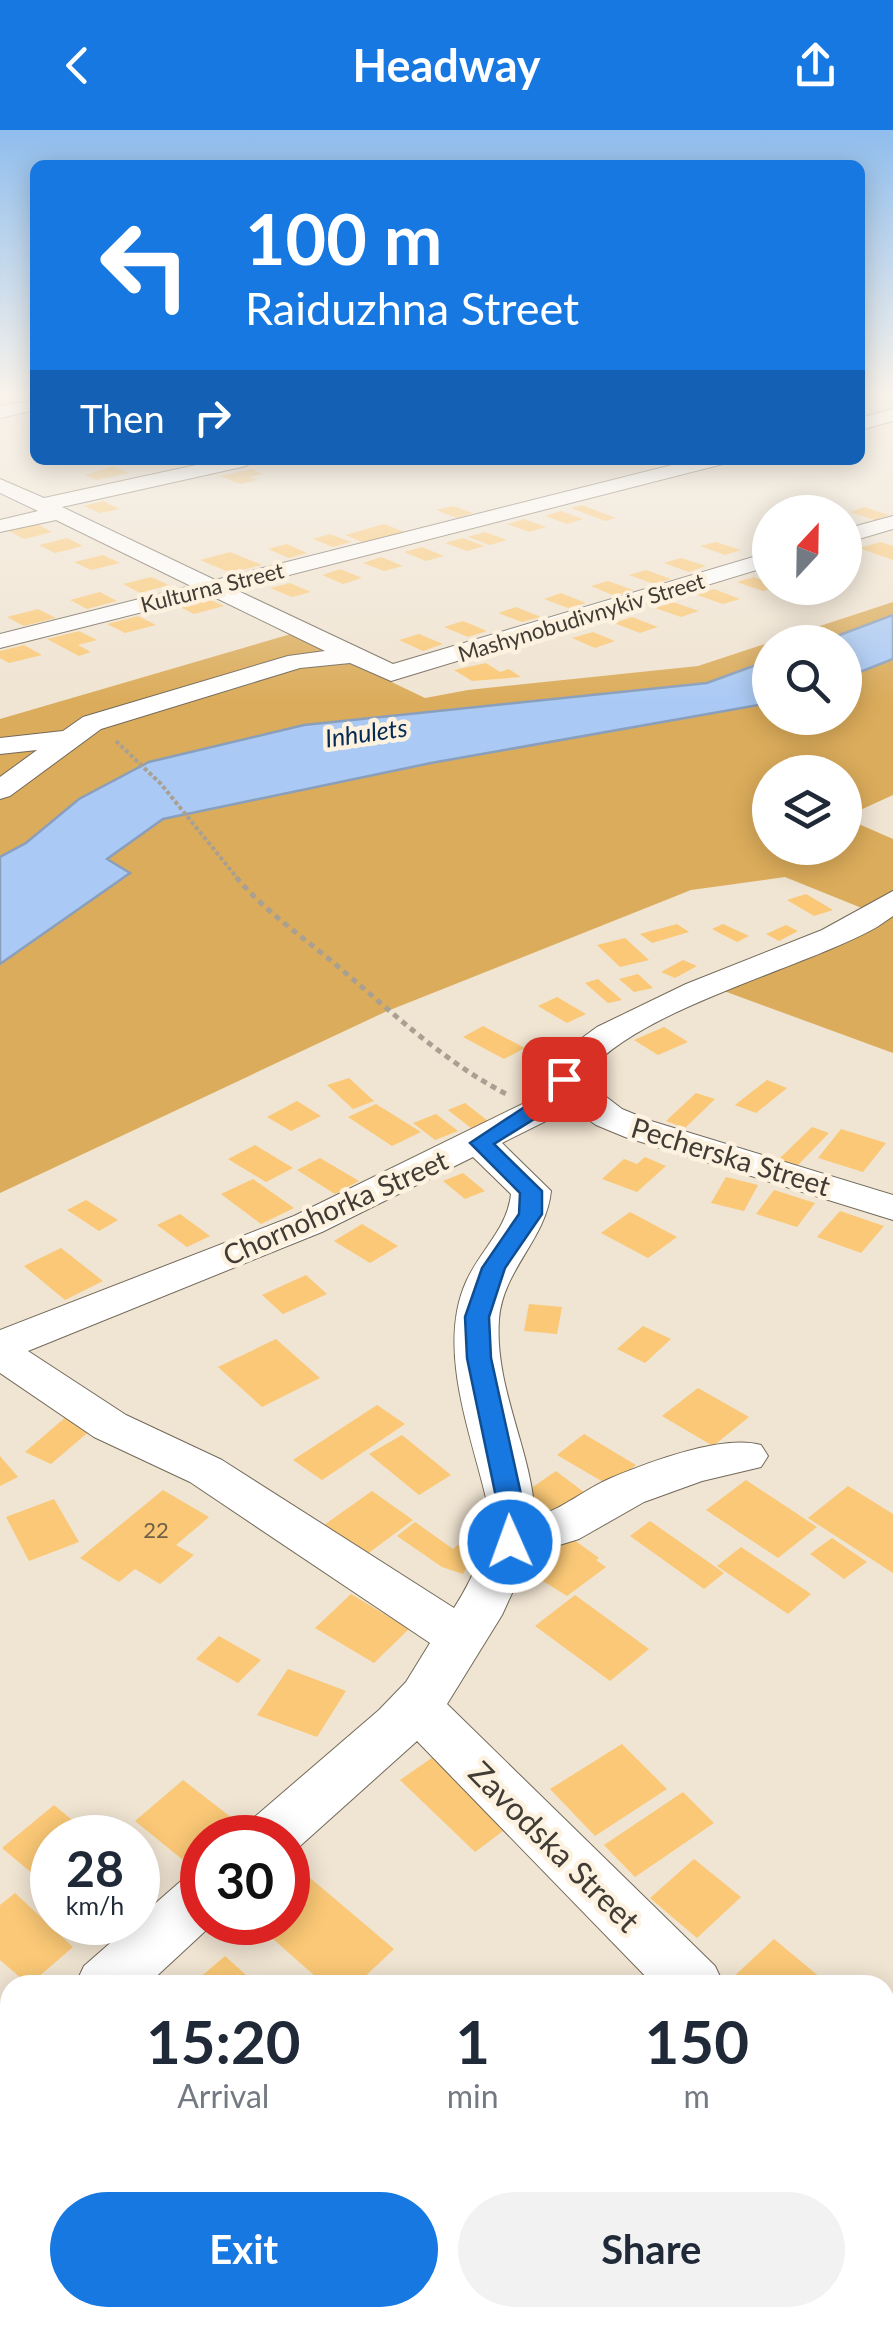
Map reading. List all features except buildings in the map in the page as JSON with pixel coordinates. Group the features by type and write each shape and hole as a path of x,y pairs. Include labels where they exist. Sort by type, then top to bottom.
{"street":[{"path":"24,497 352,654"},
{"path":"0,526 100,497"},
{"name":"Kulturna Street","path":"5,635 571,497"},
{"path":"862,531 893,522"},
{"name":"Mashynobudivnykiv Street","path":"352,654 391,673 752,564"},
{"path":"0,790 92,723 280,666 352,654"},
{"path":"0,746 70,739"},
{"path":"574,1094 564,1079 567,1070 600,1040 647,1015 862,924 893,900"},
{"name":"Chornohorka Street","path":"0,1348 308,1224 480,1143 536,1109 574,1094"},
{"name":"Pecherska Street","path":"574,1094 609,1118 638,1130 893,1208"},
{"path":"296,1815 416,1707 500,1573 510,1542 514,1526 511,1502 479,1358 477,1317 494,1268 530,1214 531,1191 480,1143"},
{"path":"0,1348 32,1376 110,1426 206,1471 460,1638"},
{"path":"510,1542 562,1527 627,1490 695,1466 744,1456"},
{"name":"Zavodska Street","path":"416,1707 684,1975"},
{"path":"116,1975 180,1918"}],"path":[{"path":"127,750 284,928 335,964 362,994 406,1030 486,1085 536,1109"}],"shaded area":[{"path":"893,602 893,615 862,626 823,625"},
{"path":"291,634 425,698 698,666 752,648 752,667 707,683 304,725 149,762 79,799 26,843 0,857 0,719"},
{"path":"893,659 893,795 862,809 862,755 752,755 752,865 862,865 862,825 893,839 893,1053 713,987 874,913 785,877 691,890 385,1012 0,1193 0,965 129,874 106,860 163,819 431,763 752,706 752,735 862,735 862,671"}],"water":[{"path":"893,615 893,659 862,671 862,627"},
{"name":"Inhulets","path":"752,667 752,706 431,763 163,819 107,859 130,873 0,964 0,857 26,843 79,799 149,762 304,725 707,683"}],"route":[{"path":"510,1542 514,1526 511,1502 479,1358 477,1317 482,1292 494,1268 530,1214 531,1191 480,1143 536,1109 574,1094 564,1079"}]}
